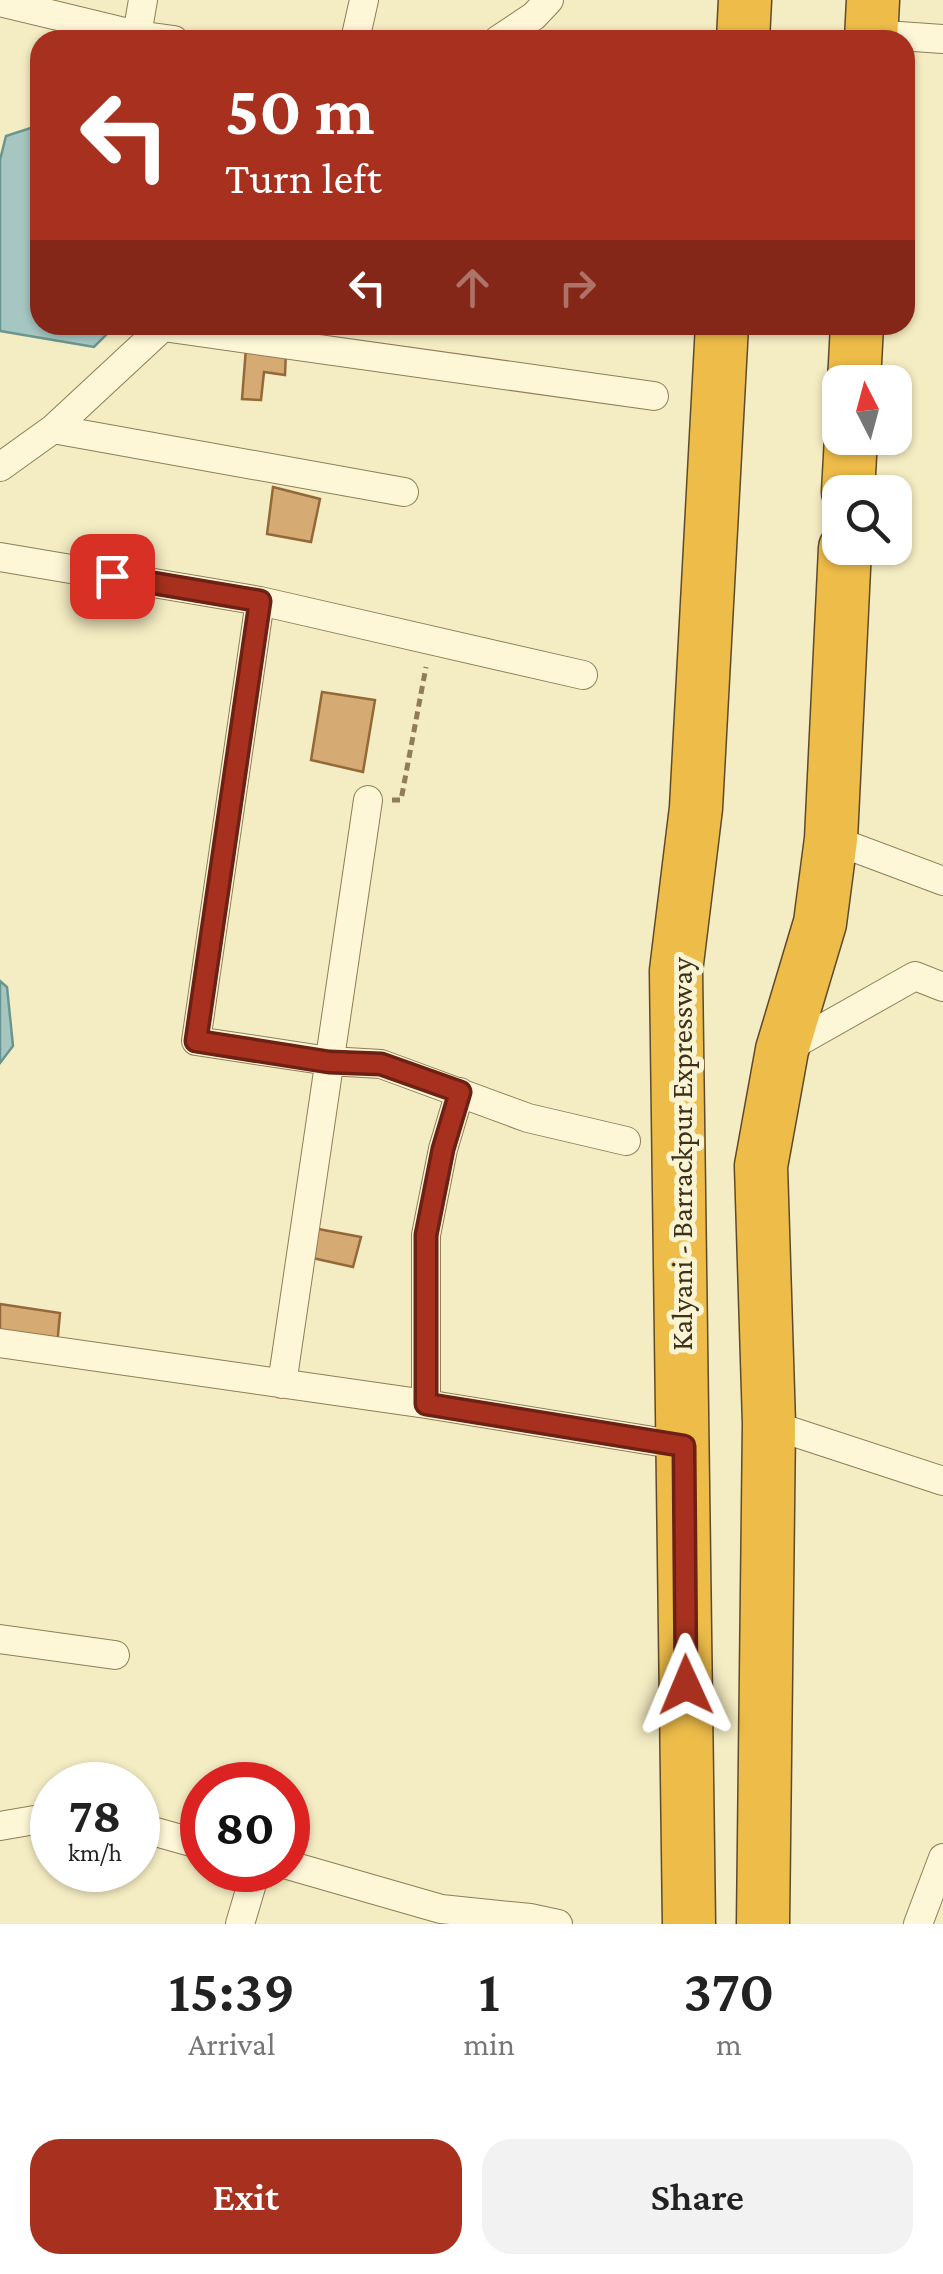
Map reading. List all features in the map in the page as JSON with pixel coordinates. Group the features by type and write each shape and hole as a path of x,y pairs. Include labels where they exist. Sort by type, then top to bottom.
{"highway":[{"path":"743,30 745,0"},
{"name":"Kalyani - Barrackpur Expressway","path":"688,1924 676,971 696,808 721,335"},
{"path":"855,365 856,335"},
{"path":"763,1924 769,1424 761,1166 782,1050 820,923 831,839 845,565"}],"street":[{"path":"138,30 143,0"},
{"path":"357,30 364,0"},
{"path":"513,30 549,0"},
{"path":"0,2 116,30"},
{"path":"872,24 900,30"},
{"path":"915,33 943,39"},
{"path":"0,467 53,429 154,335"},
{"path":"227,335 654,396"},
{"path":"53,429 404,492"},
{"path":"0,557 260,601 582,675"},
{"path":"260,601 196,1041 329,1062 381,1064 528,1118 626,1141"},
{"path":"282,1384 368,800"},
{"path":"831,839 943,881"},
{"path":"782,1050 915,976 943,987"},
{"path":"426,1404 426,1235 443,1149 460,1092"},
{"path":"0,1343 426,1404 684,1446"},
{"path":"769,1424 943,1481"},
{"path":"0,1638 115,1654"},
{"path":"0,1826 30,1821"},
{"path":"918,1924 943,1858"},
{"path":"310,1872 441,1909 558,1924"},
{"path":"240,1924 249,1892"}],"path":[{"path":"368,800 401,800 431,639"}],"water":[{"path":"30,128 30,335 106,335 94,347 0,331 0,160 6,136"},
{"path":"0,981 7,987 13,1046 0,1063"}],"building":[{"path":"246,348 286,350 285,375 264,372 261,400 242,399"},
{"path":"273,487 320,499 311,542 267,534"},
{"path":"322,692 375,700 363,772 311,760"},
{"path":"313,1228 361,1237 353,1267 308,1257"},
{"path":"0,1304 60,1313 57,1346 0,1337"}],"route":[{"path":"112,576 260,601 196,1041 329,1062 381,1064 460,1092 443,1149 426,1235 426,1404 684,1446 686,1685"}]}
